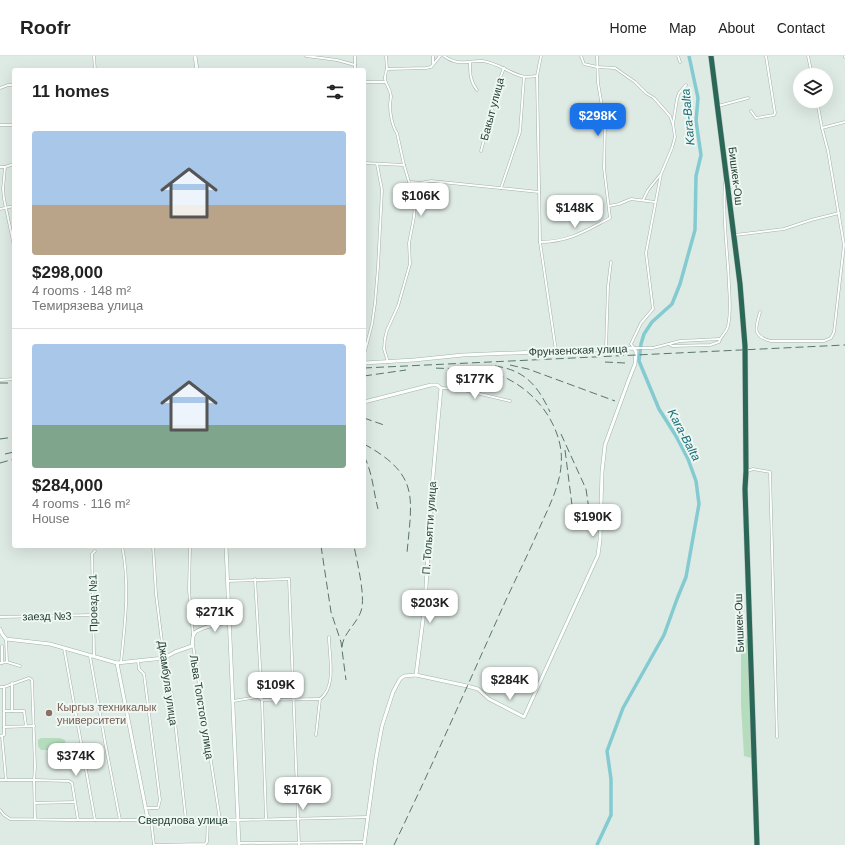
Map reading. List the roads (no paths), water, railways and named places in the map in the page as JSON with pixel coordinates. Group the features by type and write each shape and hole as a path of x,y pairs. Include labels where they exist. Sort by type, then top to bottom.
{"highway":[{"name":"Бишкек-Ош","path":"711,56 741,299 741,351 746,471 744,489 757,845"}],"street":[{"path":"94,56 95,68"},
{"path":"195,56 197,68"},
{"path":"306,56 336,60 355,65 355,56"},
{"path":"386,56 387,69 385,73 385,82 391,95 390,106 394,129 397,132 404,165 415,202 409,243 410,264 398,306 387,330 384,349 388,362"},
{"path":"433,56 433,63"},
{"path":"387,69 431,67 440,56"},
{"path":"444,56 450,61 456,62 485,61 524,77 537,76"},
{"path":"541,56 537,76 540,242 556,351"},
{"path":"226,548 239,844 365,844 376,758 382,726 393,692 400,679 404,676 416,675 478,689 489,698 524,717 598,555 600,540 602,472 605,445 635,364 636,352 631,344 641,323 653,309 646,253 661,174 675,137 670,116 654,98 615,68 597,67 584,64 582,56"},
{"path":"540,242 551,242 574,237 610,218 604,168 605,124 598,83 597,56"},
{"path":"678,56 680,62"},
{"path":"751,111 756,118 774,115 775,113 766,56"},
{"path":"808,56 811,68"},
{"path":"470,62 472,84 477,90"},
{"name":"Бакыт улица","path":"481,151 504,68"},
{"path":"501,188 520,132 524,77"},
{"path":"366,82 385,82"},
{"path":"0,88 12,85"},
{"path":"673,124 679,92 686,85"},
{"path":"717,106 748,98"},
{"path":"760,312 756,330 758,335 771,341 824,341 831,338 834,332 844,245 828,152 818,108"},
{"path":"822,128 845,122"},
{"path":"0,125 12,125"},
{"path":"366,163 404,165"},
{"path":"366,347 373,317 378,267 382,190 377,164"},
{"path":"0,167 12,165"},
{"path":"5,167 3,189 12,235"},
{"path":"643,200 648,190 661,174"},
{"path":"668,344 672,346 710,345 719,342 720,339 726,334 730,307 729,264 723,201 725,178"},
{"path":"410,182 420,183 432,181 539,192"},
{"path":"609,206 631,199 655,202"},
{"path":"0,209 12,207"},
{"path":"733,235 784,229 839,213"},
{"path":"606,350 608,286 611,262"},
{"name":"Фрунзенская улица","path":"366,363 556,351 653,348 680,341 720,339"},
{"path":"0,380 12,379"},
{"path":"366,401 431,385 437,385 441,388 459,389 510,401"},
{"name":"П. Тольятти улица","path":"416,675 425,604 432,487 441,388"},
{"path":"746,471 753,469 770,472 777,737"},
{"path":"121,662 126,612 125,571 122,548"},
{"name":"Джамбула улица","path":"153,548 156,594 164,658 172,695 186,820"},
{"name":"Льва Толстого улица","path":"190,548 189,590 193,644 220,820"},
{"name":"Проезд №1","path":"94,551 92,554 94,655"},
{"path":"255,579 262,700 266,818"},
{"path":"228,581 288,579 299,844"},
{"name":"заезд №3","path":"0,617 93,615"},
{"path":"193,635 196,631 218,623 229,622"},
{"path":"0,629 1,634 6,639 64,647 117,663 164,658 175,652 190,647 193,644"},
{"path":"232,701 250,698 258,698 262,700 320,699 328,690 330,680 331,670 329,637"},
{"path":"6,639 7,662"},
{"path":"6,646 1,647 1,663 7,662 20,666"},
{"path":"64,647 95,820"},
{"path":"90,655 120,820"},
{"path":"138,661 139,669 144,674 160,800 158,808 146,808"},
{"path":"117,663 147,815 151,820 154,845 205,844 207,842 208,820"},
{"path":"0,687 29,678 32,680 35,819"},
{"path":"12,683 12,711"},
{"path":"4,687 4,735 1,736 6,780"},
{"path":"316,734 320,699"},
{"path":"4,711 24,711 26,726"},
{"path":"4,727 34,726"},
{"path":"0,780 70,781 72,783 78,820"},
{"path":"35,803 75,802"},
{"name":"Свердлова улица","path":"0,810 10,819 238,820 266,818 369,817"}],"waterway":[{"name":"Kara-Balta","path":"597,845 611,815 611,779 607,751 623,708 664,635 686,577 699,504 696,481 688,459 659,409 639,361 644,334 652,322 672,304 680,284 695,230 696,176 701,155 696,121 698,98 689,56"}],"railway":[{"path":"366,368 845,345"},
{"path":"605,362 625,363"},
{"path":"510,365 528,369 615,401"},
{"path":"495,366 515,371 522,375 541,394 550,412"},
{"path":"394,845 548,510 558,481 561,461 561,451 554,427 540,405 522,387 499,375 483,371 433,368"},
{"path":"366,376 406,370"},
{"path":"0,383 12,383"},
{"path":"366,419 384,425"},
{"path":"561,434 586,489 593,537"},
{"path":"0,439 12,437"},
{"path":"366,445 382,455 395,466 404,477 410,502 407,553"},
{"path":"565,450 574,521"},
{"path":"5,454 12,452"},
{"path":"0,463 12,460"},
{"path":"366,461 378,509"},
{"path":"321,548 331,612 341,642 346,680"},
{"path":"342,647 345,637 359,616 362,605 360,579 354,548"}],"place":[{"name":"Кыргыз техникалык университети","path":"49,713"}]}
